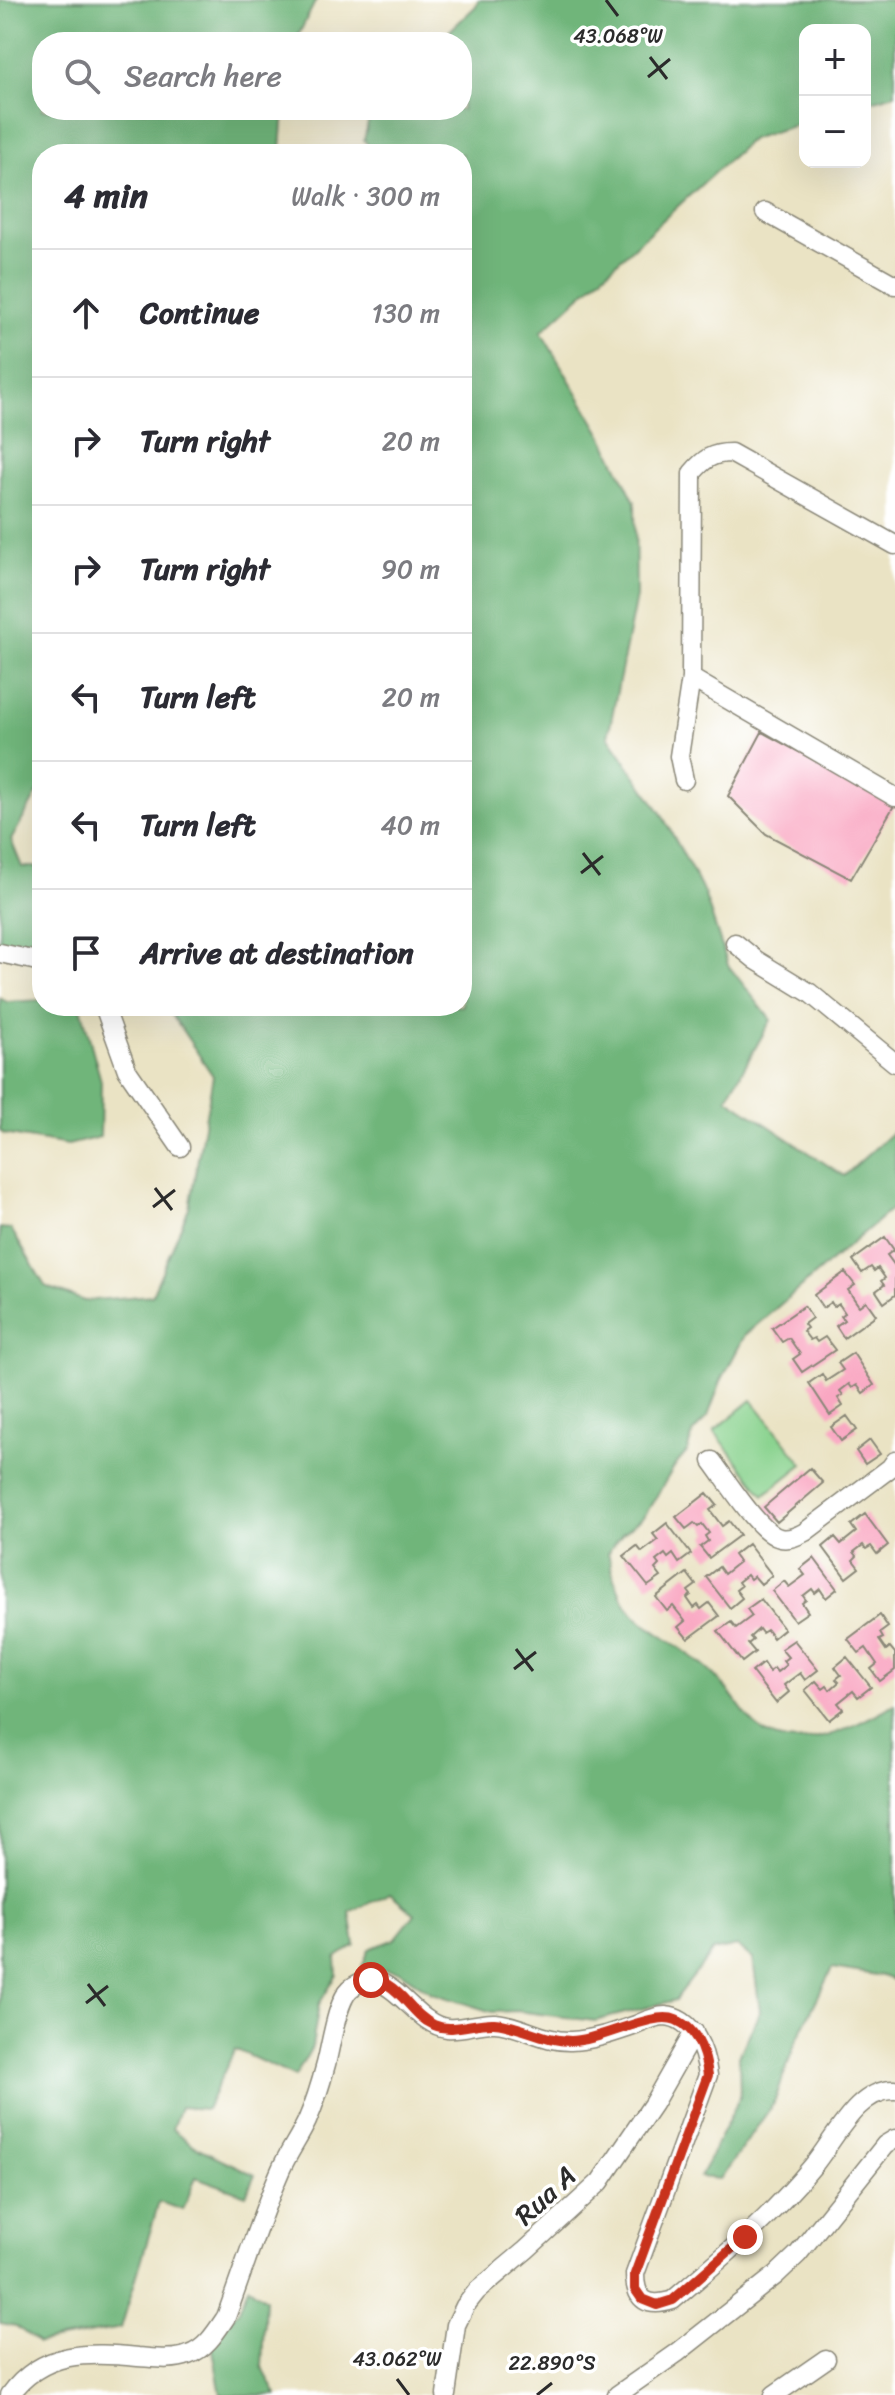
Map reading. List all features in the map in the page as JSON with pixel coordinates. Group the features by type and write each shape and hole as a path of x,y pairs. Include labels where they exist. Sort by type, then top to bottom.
{"street":[{"path":"765,212 895,285"},
{"path":"684,780 679,756 691,678 692,473 704,459 716,453 731,453 895,545"},
{"path":"691,678 895,797"},
{"path":"735,943 756,960 810,993 895,1063"},
{"path":"0,953 32,960"},
{"path":"108,1016 127,1070 180,1147"},
{"path":"712,1461 765,1529 780,1538 805,1532 893,1467"},
{"path":"10,2395 35,2370 75,2354 185,2357 202,2348 214,2336 226,2317 281,2169 307,2121 322,2081 341,2005 347,1992 358,1984 371,1980 388,1985 424,2019 449,2029 496,2023 551,2039 572,2041 601,2037 666,2016 694,2032 706,2056 708,2075 635,2274 635,2289 642,2299 657,2305 673,2300 783,2201 852,2114 870,2097 881,2089 895,2090"},
{"name":"Rua A","path":"446,2395 456,2325 465,2306 477,2291 600,2182 653,2104 694,2032"},
{"path":"617,2395 677,2353 776,2275 798,2254 885,2145 895,2139"},
{"path":"774,2395 826,2359"}],"green space":[{"path":"0,0 316,0 300,32 32,32 32,120 283,120 281,144 32,144 32,803 11,840 22,867 32,867 32,949 0,944"},
{"path":"478,0 895,0 895,94 871,101 871,24 799,24 799,124 751,139 541,332 602,435 635,502 636,597 608,736 661,813 704,893 728,965 771,1020 727,1098 844,1176 895,1130 895,1206 745,1335 721,1381 708,1416 693,1433 687,1452 674,1467 645,1515 622,1534 608,1552 609,1559 619,1592 633,1612 648,1627 709,1670 765,1733 786,1740 815,1739 843,1730 895,1704 895,1981 832,1968 795,2044 774,2103 720,2179 700,2177 740,2097 739,2056 760,2011 753,1959 737,1946 713,1951 675,2000 595,2021 517,2011 492,2012 432,1993 399,1971 362,1967 369,1949 395,1939 415,1914 390,1893 350,1912 355,1945 336,1958 337,1975 319,2004 312,2047 295,2077 235,2049 206,2109 180,2107 172,2129 194,2146 255,2175 246,2195 196,2177 183,2210 159,2202 121,2328 38,2343 16,2326 0,2323 0,1228 11,1229 45,1286 84,1301 152,1295 189,1208 213,1076 173,1016 472,1016 472,144 367,144 364,140 369,120 472,120 472,32 449,32 476,6"},
{"path":"0,998 7,1002 32,1001 32,1016 83,1016 101,1081 100,1137 68,1145 4,1134 0,1130"},
{"path":"752,1400 803,1464 764,1495 714,1431"},
{"path":"248,2286 265,2299 262,2367 277,2395 221,2395 211,2339 239,2310"}],"building":[{"path":"762,732 895,804 851,879 766,834 728,796"},
{"path":"885,1237 894,1250 887,1255 895,1266 895,1295 884,1303 876,1291 884,1285 881,1281 885,1278 878,1268 874,1271 871,1267 862,1273 853,1260"},
{"path":"845,1272 855,1285 848,1290 859,1306 866,1301 876,1315 844,1338 836,1326 844,1320 841,1316 845,1313 839,1304 834,1307 831,1302 823,1308 814,1295"},
{"path":"804,1306 812,1318 804,1324 807,1328 803,1331 810,1340 814,1338 817,1342 825,1337 835,1350 802,1372 793,1359 800,1354 789,1338 782,1342 772,1328"},
{"path":"853,1353 874,1385 863,1393 857,1385 852,1388 849,1384 840,1391 843,1395 838,1398 843,1406 830,1415 809,1383 822,1374 826,1381 843,1370 838,1363"},
{"path":"847,1416 857,1430 841,1441 831,1427"},
{"path":"870,1440 880,1454 865,1464 856,1451"},
{"path":"810,1468 823,1483 777,1522 764,1507"},
{"path":"707,1493 717,1505 710,1510 722,1526 729,1521 740,1535 709,1558 700,1547 708,1541 705,1536 709,1533 702,1524 698,1527 694,1523 686,1529 676,1517"},
{"path":"865,1514 888,1545 877,1554 871,1546 866,1549 863,1545 854,1552 857,1556 853,1560 859,1568 846,1578 823,1547 835,1537 841,1544 856,1532 851,1525"},
{"path":"667,1523 691,1554 679,1563 673,1554 668,1558 665,1554 656,1561 659,1565 655,1569 661,1577 648,1586 624,1556 637,1546 642,1552 658,1540 653,1534"},
{"path":"748,1544 772,1575 761,1584 754,1576 750,1579 747,1575 738,1582 741,1586 736,1590 742,1598 730,1608 706,1577 719,1567 724,1574 739,1562 734,1555"},
{"path":"814,1558 837,1589 826,1598 820,1589 815,1593 812,1589 803,1596 806,1600 802,1603 808,1612 795,1621 772,1591 784,1581 789,1587 805,1575 800,1569"},
{"path":"687,1573 696,1585 688,1591 691,1595 687,1598 694,1608 698,1605 701,1609 709,1603 719,1616 688,1639 678,1627 685,1621 673,1606 667,1611 656,1597"},
{"path":"761,1599 784,1629 773,1638 767,1630 762,1633 759,1629 750,1637 753,1640 748,1644 755,1652 742,1662 718,1631 731,1622 736,1628 752,1616 747,1609"},
{"path":"880,1615 888,1627 880,1633 883,1638 879,1640 886,1650 890,1647 895,1653 895,1670 880,1681 871,1669 877,1664 866,1648 859,1653 848,1639"},
{"path":"794,1640 818,1670 805,1680 800,1673 784,1685 789,1692 776,1703 752,1672 763,1663 769,1672 774,1668 777,1672 786,1665 783,1661 788,1657 781,1649"},
{"path":"847,1657 871,1687 858,1697 853,1691 838,1703 843,1709 829,1720 805,1690 816,1681 823,1689 827,1686 830,1690 839,1682 836,1679 841,1675 835,1667"}],"route":[{"path":"371,1980 388,1985 433,2025 449,2029 496,2023 551,2039 572,2041 601,2037 666,2016 679,2021 694,2032 706,2056 708,2075 635,2274 635,2289 642,2299 657,2305 673,2300 745,2237"}]}
